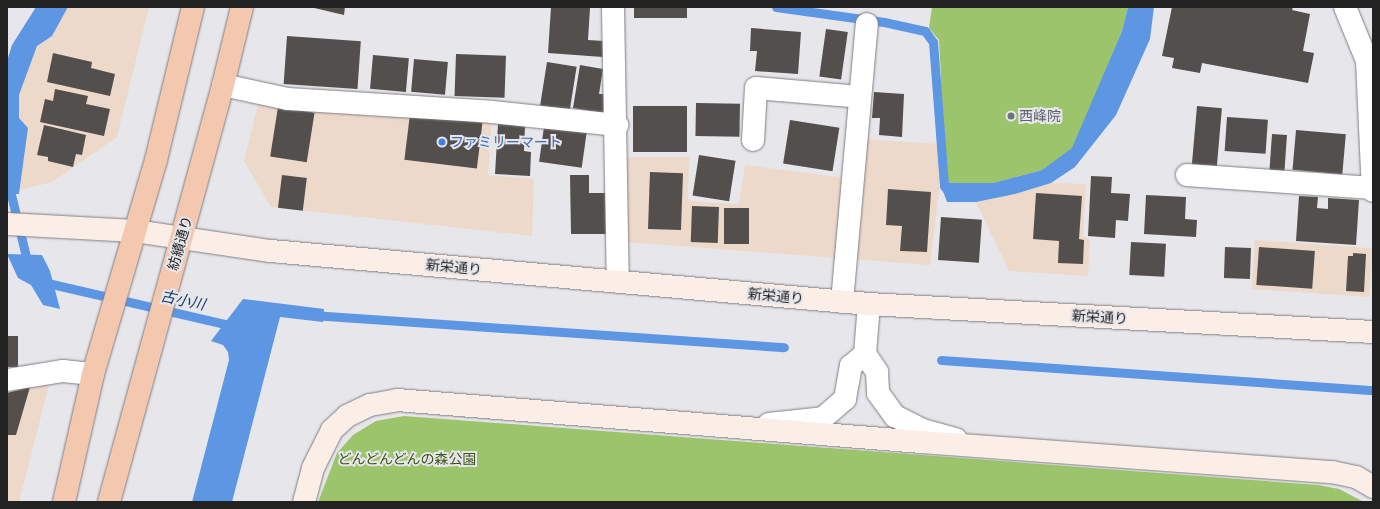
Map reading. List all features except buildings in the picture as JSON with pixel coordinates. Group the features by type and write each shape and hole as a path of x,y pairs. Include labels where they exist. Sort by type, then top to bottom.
{"highway":[{"path":"64,502 93,374 156,160 193,7"},
{"name":"紡績通り","path":"109,502 151,344 224,85 242,7"}],"street":[{"path":"613,7 617,125 618,281"},
{"path":"1187,175 1373,190 1370,61 1345,7"},
{"path":"842,302 867,24"},
{"path":"224,85 288,99 492,112 617,125"},
{"path":"753,140 756,88 860,97"},
{"name":"新栄通り","path":"7,224 39,224 135,231 271,251 842,302 1373,332"},
{"path":"869,304 865,354 877,372 878,393 895,416 922,430 988,448"},
{"path":"738,428 823,418 845,399 851,366 865,354"},
{"path":"7,380 63,371 93,374"},
{"path":"304,502 313,468 332,430 347,416 370,405 397,400 988,448 1332,472 1356,477 1373,487"}],"shaded area":[{"path":"68,7 149,7 117,137 52,182 20,190 28,128 19,118 19,95 37,46 52,36"},
{"path":"259,100 492,118 488,175 534,179 532,236 271,207 244,161"},
{"path":"862,139 938,144 940,183 930,265 851,259"},
{"path":"624,157 689,157 688,201 739,204 745,165 846,178 837,258 626,242"},
{"path":"1051,183 1086,184 1083,236 1090,240 1088,276 1009,271 976,202 1015,194"},
{"path":"1255,240 1373,248 1369,297 1252,289"},
{"path":"51,377 19,502 7,502 7,385"}],"green space":[{"name":"西峰院","path":"932,7 1128,7 1122,31 1073,148 1042,170 993,183 940,183 933,88 941,78 939,40 929,28"},
{"name":"どんどんどんの森公園","path":"404,416 1318,485 1339,489 1364,502 318,502 337,453 353,435 376,421"}],"water":[{"path":"36,7 68,7 52,36 37,46 19,95 19,118 28,128 19,194 7,194 7,61 12,45"},
{"path":"1128,7 1154,7 1150,39 1116,115 1075,167 1051,183 1015,194 976,202 947,202 940,183 993,183 1042,170 1072,148 1122,31"},
{"path":"7,254 42,255 50,271 60,309 43,305 31,285 18,278"},
{"path":"243,299 324,309 323,322 280,317 232,502 192,502 229,360 228,352 223,345 211,341"}],"waterway":[{"path":"776,7 884,22 925,31 933,42 944,186 949,192"},
{"name":"古小川","path":"7,178 28,265"},
{"name":"古小川","path":"43,282 234,326"},
{"path":"312,315 784,347"},
{"path":"941,360 1373,390"}],"place":[{"name":"西峰院","path":"1011,116"},
{"name":"ファミリーマート","path":"442,142"}]}
